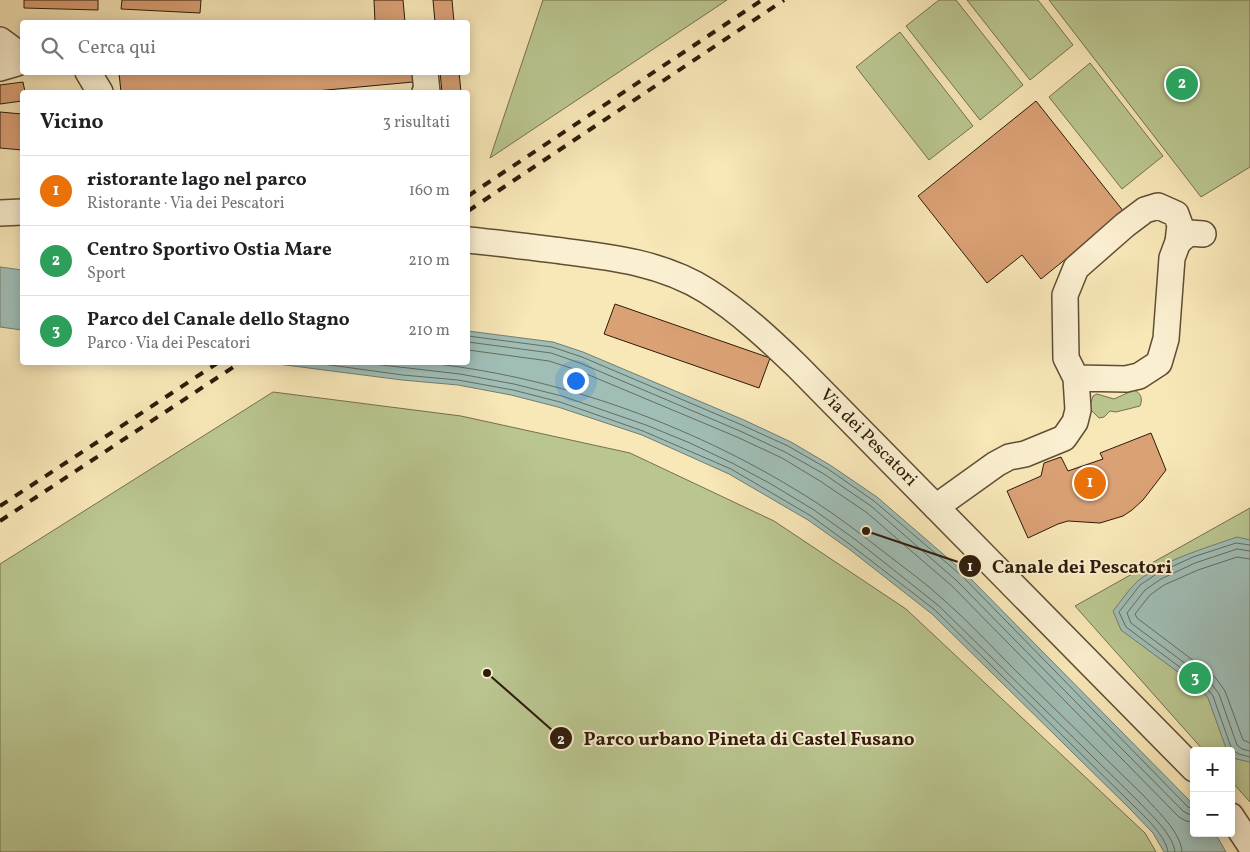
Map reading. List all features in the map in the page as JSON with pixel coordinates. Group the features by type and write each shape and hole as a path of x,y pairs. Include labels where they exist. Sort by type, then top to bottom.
{"street":[{"path":"0,40 15,51 13,64"},
{"path":"90,75 99,90"},
{"path":"425,75 427,90"},
{"path":"936,507 996,464 1009,457 1025,454 1064,438 1075,422 1078,410 1076,378 1066,358 1065,321 1065,295 1076,268 1145,210 1158,206 1176,214 1180,225 1178,242 1172,258 1166,339 1159,363 1139,376 1126,379 1076,378"},
{"path":"0,213 20,212"},
{"path":"1178,242 1189,234 1203,234"},
{"name":"Via dei Pescatori","path":"470,240 624,260 658,269 706,291 754,326 775,346 1190,765"},
{"path":"1235,822 1250,845"}],"green space":[{"path":"543,0 727,0 490,158"},
{"path":"939,0 956,0 1023,85 980,120 906,26"},
{"path":"967,0 1038,0 1073,45 1030,80"},
{"path":"1049,0 1250,0 1250,167 1201,197"},
{"path":"900,32 973,126 929,160 856,67"},
{"path":"1090,63 1163,156 1122,189 1049,97"},
{"path":"1134,390 1141,396 1140,406 1116,412 1110,411 1104,417 1099,418 1089,408 1093,396 1097,394 1114,399"},
{"path":"273,392 461,416 630,453 774,521 906,609 1145,833 1156,852 0,852 0,564"},
{"path":"1250,508 1250,802 1235,785 1235,747 1200,747 1075,606"}],"water":[{"path":"0,267 20,270 20,330 0,327"},
{"path":"470,331 553,342 583,352 744,420 791,442 830,465 877,497 965,573 1190,801 1190,837 1217,837 1226,852 1164,852 1153,833 1130,809 932,614 849,549 808,520 729,474 642,435 558,407 511,395 458,385 286,365 470,365"},
{"path":"1237,537 1250,540 1250,762 1235,758 1235,747 1226,747 1208,698 1201,689 1121,630 1113,611 1138,581 1160,567 1185,555"}],"building":[{"path":"24,0 98,0 98,10 24,8"},
{"path":"122,0 201,0 200,13 121,9"},
{"path":"374,0 403,0 405,20 375,20"},
{"path":"433,0 452,0 454,20 435,20"},
{"path":"119,75 412,75 413,82 327,90 121,90"},
{"path":"440,75 459,75 461,90 442,90"},
{"path":"23,82 25,90 20,90 20,101 0,104 0,85"},
{"path":"1036,101 1124,212 1041,279 1022,255 987,283 918,196"},
{"path":"0,112 20,114 20,150 0,148"},
{"path":"615,304 770,358 759,388 604,334"},
{"path":"1151,433 1166,470 1143,500 1132,510 1123,516 1100,523 1068,521 1028,538 1007,491 1041,476 1044,463 1061,457 1068,471 1103,459 1100,453"}],"railway":[{"path":"470,195 762,0"},
{"path":"470,210 784,0"},
{"path":"0,506 214,365"},
{"path":"0,521 236,365"}],"place":[{"name":"Centro Sportivo Ostia Mare","path":"1182,84"},
{"name":"ristorante lago nel parco","path":"1090,483"},
{"name":"Canale dei Pescatori","path":"866,531"},
{"name":"Parco urbano Pineta di Castel Fusano","path":"487,673"},
{"name":"Parco del Canale dello Stagno","path":"1195,678"}]}
